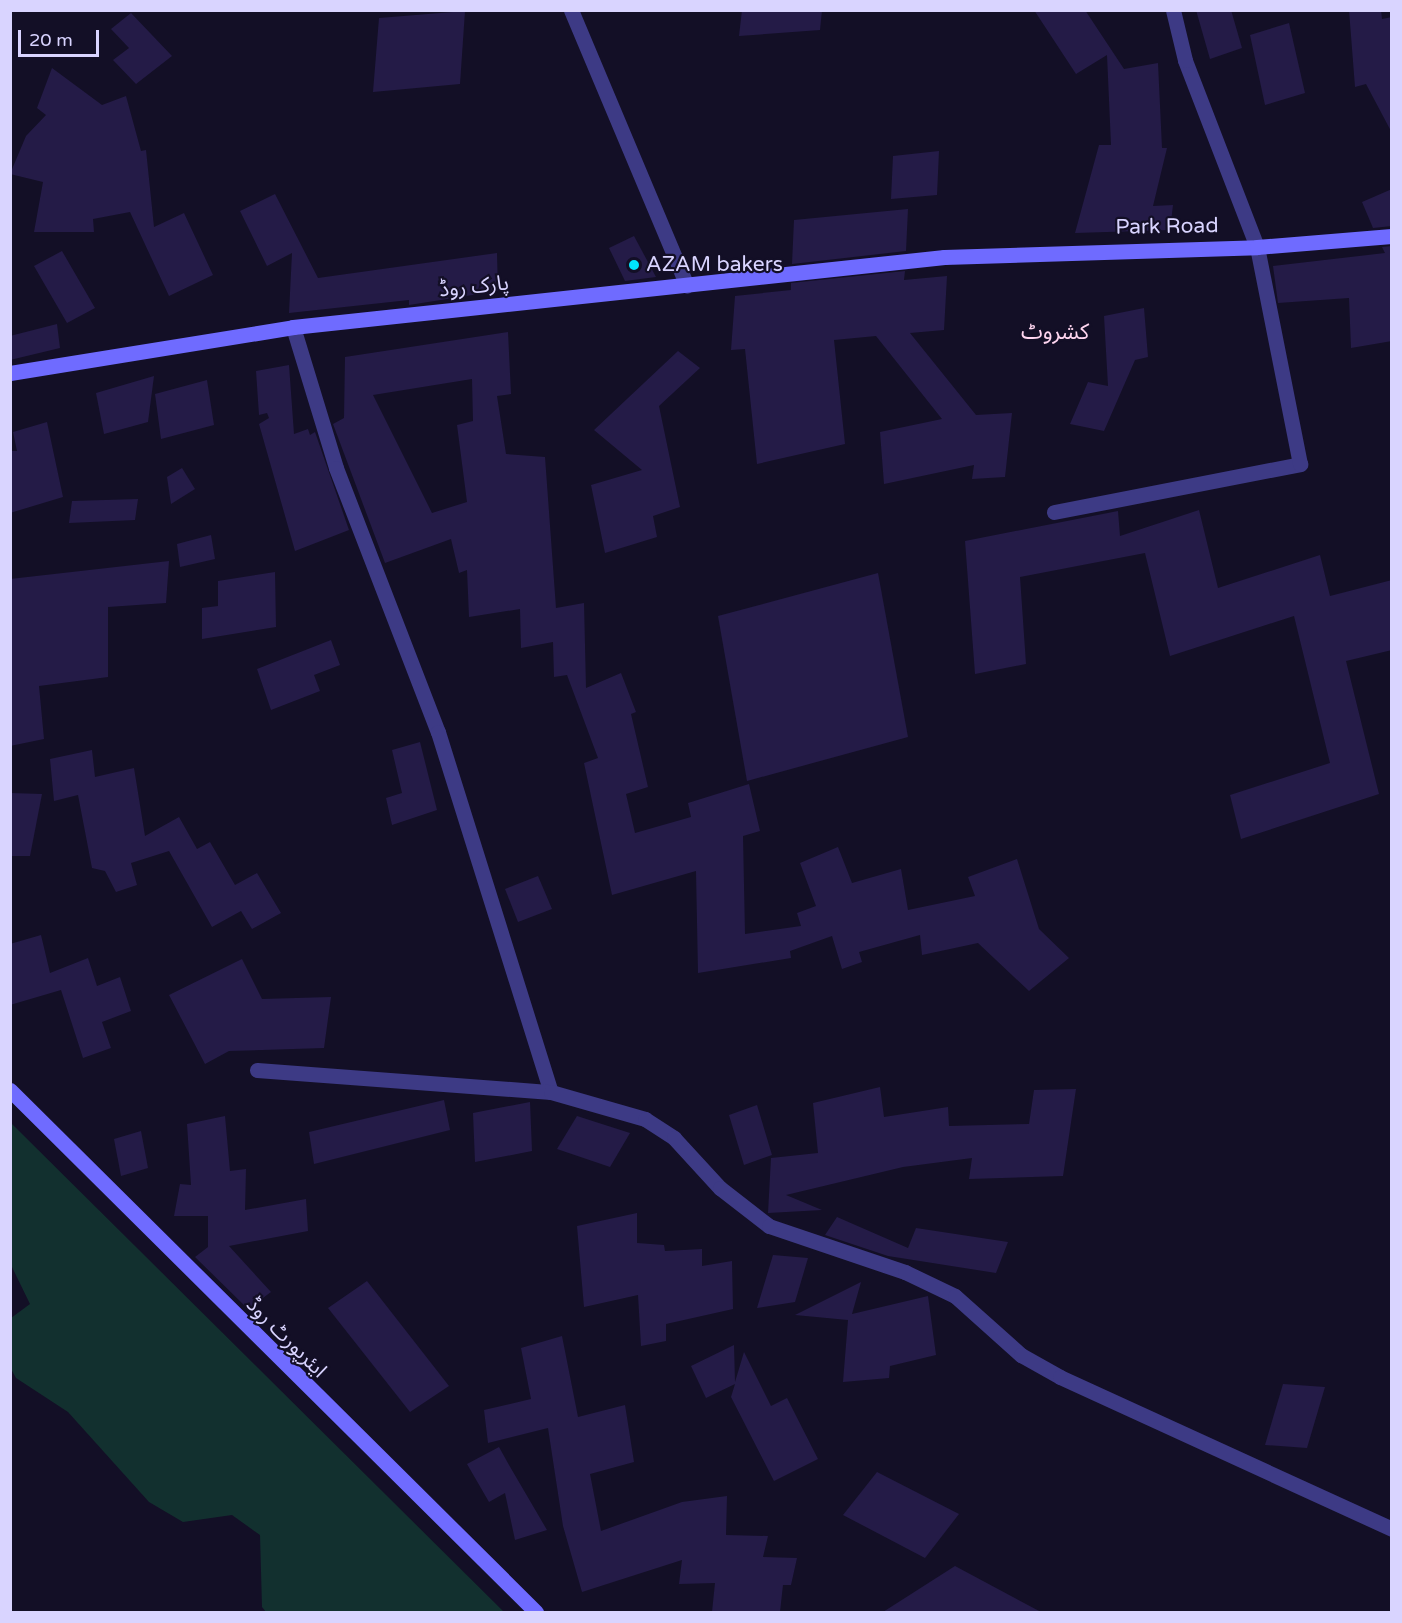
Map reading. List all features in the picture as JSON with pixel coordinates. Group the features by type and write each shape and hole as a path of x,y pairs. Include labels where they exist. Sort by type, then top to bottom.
{"main road":[{"name":"Park Road","path":"944,257 1257,247 1392,236"},
{"name":"پارک روڈ","path":"10,373 293,327 944,257"},
{"name":"ایئرپورٹ روڈ","path":"10,1090 536,1612"}],"street":[{"path":"571,10 687,286"},
{"path":"1054,512 1300,464 1257,247 1185,60 1173,10"},
{"path":"293,327 336,468 438,732 551,1092"},
{"path":"257,1070 551,1092 645,1119 674,1138 720,1188 769,1226 905,1272 956,1296 1021,1355 1060,1377 1392,1529"}],"green space":[{"path":"11,1123 504,1612 266,1612 262,1607 260,1535 232,1515 183,1522 149,1502 68,1412 16,1378 11,1369 11,1318 30,1304 11,1265"}],"building":[{"path":"742,10 822,10 820,30 739,36"},
{"path":"1034,10 1085,10 1124,69 1158,63 1162,148 1167,148 1153,206 1173,205 1170,230 1075,233 1099,145 1111,145 1107,55 1076,74"},
{"path":"1196,10 1231,10 1242,48 1210,59"},
{"path":"1349,10 1381,10 1382,19 1392,17 1392,133 1366,84 1355,87"},
{"path":"465,11 460,84 373,92 379,18"},
{"path":"131,13 172,56 136,84 113,60 129,48 111,29"},
{"path":"1289,23 1305,93 1265,105 1250,35"},
{"path":"52,68 102,105 126,96 141,151 146,150 154,227 184,213 213,275 169,296 130,212 93,219 94,232 34,232 43,182 10,174 26,136 46,115 37,108"},
{"path":"939,151 937,195 891,199 893,156"},
{"path":"1392,189 1392,226 1373,228 1362,202"},
{"path":"275,194 318,278 497,253 498,291 409,305 409,300 289,313 292,253 267,266 240,211"},
{"path":"908,209 906,251 792,264 794,220"},
{"path":"634,236 656,277 625,281 609,248"},
{"path":"1392,246 1392,341 1351,348 1349,298 1278,303 1273,266 1385,253 1382,247"},
{"path":"62,251 95,308 67,323 34,266"},
{"path":"905,271 904,280 947,276 944,330 910,333 976,415 1012,413 1005,477 972,479 974,465 884,484 880,432 942,419 876,336 834,340 845,444 757,464 745,349 731,350 735,296 791,290 791,283"},
{"path":"1144,308 1148,357 1135,360 1104,431 1070,424 1088,382 1108,386 1104,316"},
{"path":"57,324 60,348 10,360 10,336"},
{"path":"508,332 511,394 497,396 506,454 545,457 556,608 584,603 586,688 621,673 636,712 631,714 648,787 626,794 635,833 691,817 688,803 749,784 760,831 743,836 745,934 801,926 797,913 816,906 800,863 838,847 852,883 901,869 908,910 975,896 968,877 1017,859 1039,929 1069,958 1029,991 978,943 922,955 920,935 859,952 862,962 842,969 832,936 790,951 791,958 698,973 696,871 612,895 584,763 598,758 567,675 554,677 553,642 521,648 520,609 469,617 467,570 459,573 451,539 385,563 333,424 344,418 345,357","holes":["472,379 473,421 457,425 467,502 432,513 373,395"]},
{"path":"678,351 700,368 659,406 680,507 653,516 657,537 605,553 591,485 642,470 594,430"},
{"path":"289,365 294,434 308,429 310,435 315,432 349,530 295,551 259,424 269,418 267,413 259,415 256,371"},
{"path":"154,376 148,422 104,434 96,393"},
{"path":"207,380 214,425 161,439 155,394"},
{"path":"47,422 63,497 10,513 10,451 17,451 13,432"},
{"path":"182,468 195,489 171,504 167,477"},
{"path":"138,499 135,520 69,523 72,501"},
{"path":"1199,510 1218,588 1320,555 1330,596 1392,580 1392,650 1346,661 1379,794 1241,839 1230,795 1330,763 1294,616 1170,656 1145,553 1020,577 1026,664 975,674 965,541 1118,511 1120,536"},
{"path":"211,535 215,559 180,567 177,544"},
{"path":"169,561 166,603 108,607 108,677 39,686 44,739 10,746 10,579"},
{"path":"275,572 276,627 202,639 202,608 218,606 218,581"},
{"path":"878,573 908,737 747,781 718,616"},
{"path":"331,640 340,665 314,675 320,691 271,710 257,669"},
{"path":"420,742 437,810 392,825 386,798 402,793 392,750"},
{"path":"92,750 95,777 134,768 145,836 179,817 197,849 210,842 235,885 257,873 281,913 252,929 241,911 212,927 169,851 131,863 137,885 116,892 105,871 92,868 78,795 54,801 50,759"},
{"path":"10,793 42,794 30,856 10,856"},
{"path":"538,876 552,909 518,922 505,889"},
{"path":"41,935 50,973 88,958 97,986 120,977 131,1011 102,1022 111,1048 83,1058 61,990 10,1005 10,944"},
{"path":"242,959 262,999 331,997 324,1048 229,1051 205,1064 169,995"},
{"path":"880,1087 884,1117 948,1107 949,1126 1029,1124 1034,1090 1076,1089 1063,1176 969,1179 972,1158 903,1167 786,1195 822,1210 768,1213 771,1158 818,1153 813,1103"},
{"path":"444,1100 450,1130 314,1164 309,1132"},
{"path":"530,1102 532,1151 475,1162 473,1113"},
{"path":"757,1105 772,1155 744,1165 729,1115"},
{"path":"225,1116 230,1171 246,1169 245,1210 306,1199 308,1231 229,1246 271,1292 248,1309 195,1257 208,1247 208,1216 174,1216 180,1184 191,1185 187,1124"},
{"path":"577,1116 630,1133 610,1167 557,1149"},
{"path":"141,1131 148,1168 121,1176 114,1139"},
{"path":"637,1213 637,1243 664,1245 665,1251 702,1249 702,1266 732,1261 733,1309 666,1324 666,1341 641,1346 638,1295 584,1307 577,1226"},
{"path":"837,1217 908,1248 916,1228 1008,1242 996,1273 888,1256 825,1235"},
{"path":"773,1255 808,1258 795,1302 757,1308"},
{"path":"367,1281 449,1386 410,1412 328,1308"},
{"path":"861,1282 852,1314 928,1296 936,1355 890,1366 889,1378 843,1382 848,1320 795,1315"},
{"path":"562,1336 578,1417 625,1405 634,1462 590,1474 601,1531 682,1502 727,1496 726,1535 768,1536 763,1557 797,1558 791,1585 783,1585 780,1612 712,1612 715,1583 679,1584 682,1560 582,1592 563,1526 548,1428 488,1443 484,1410 531,1399 521,1348"},
{"path":"734,1345 735,1382 744,1352 771,1406 787,1398 818,1459 774,1481 731,1397 735,1384 706,1398 691,1366"},
{"path":"1283,1384 1325,1387 1307,1448 1265,1445"},
{"path":"499,1447 547,1530 515,1540 505,1493 489,1502 467,1464"},
{"path":"877,1472 959,1514 925,1558 843,1515"},
{"path":"955,1566 1041,1612 883,1612"}],"place":[{"name":"AZAM bakers","path":"634,265"}],"district":[{"name":"کشروٹ","path":"1055,333"}]}
